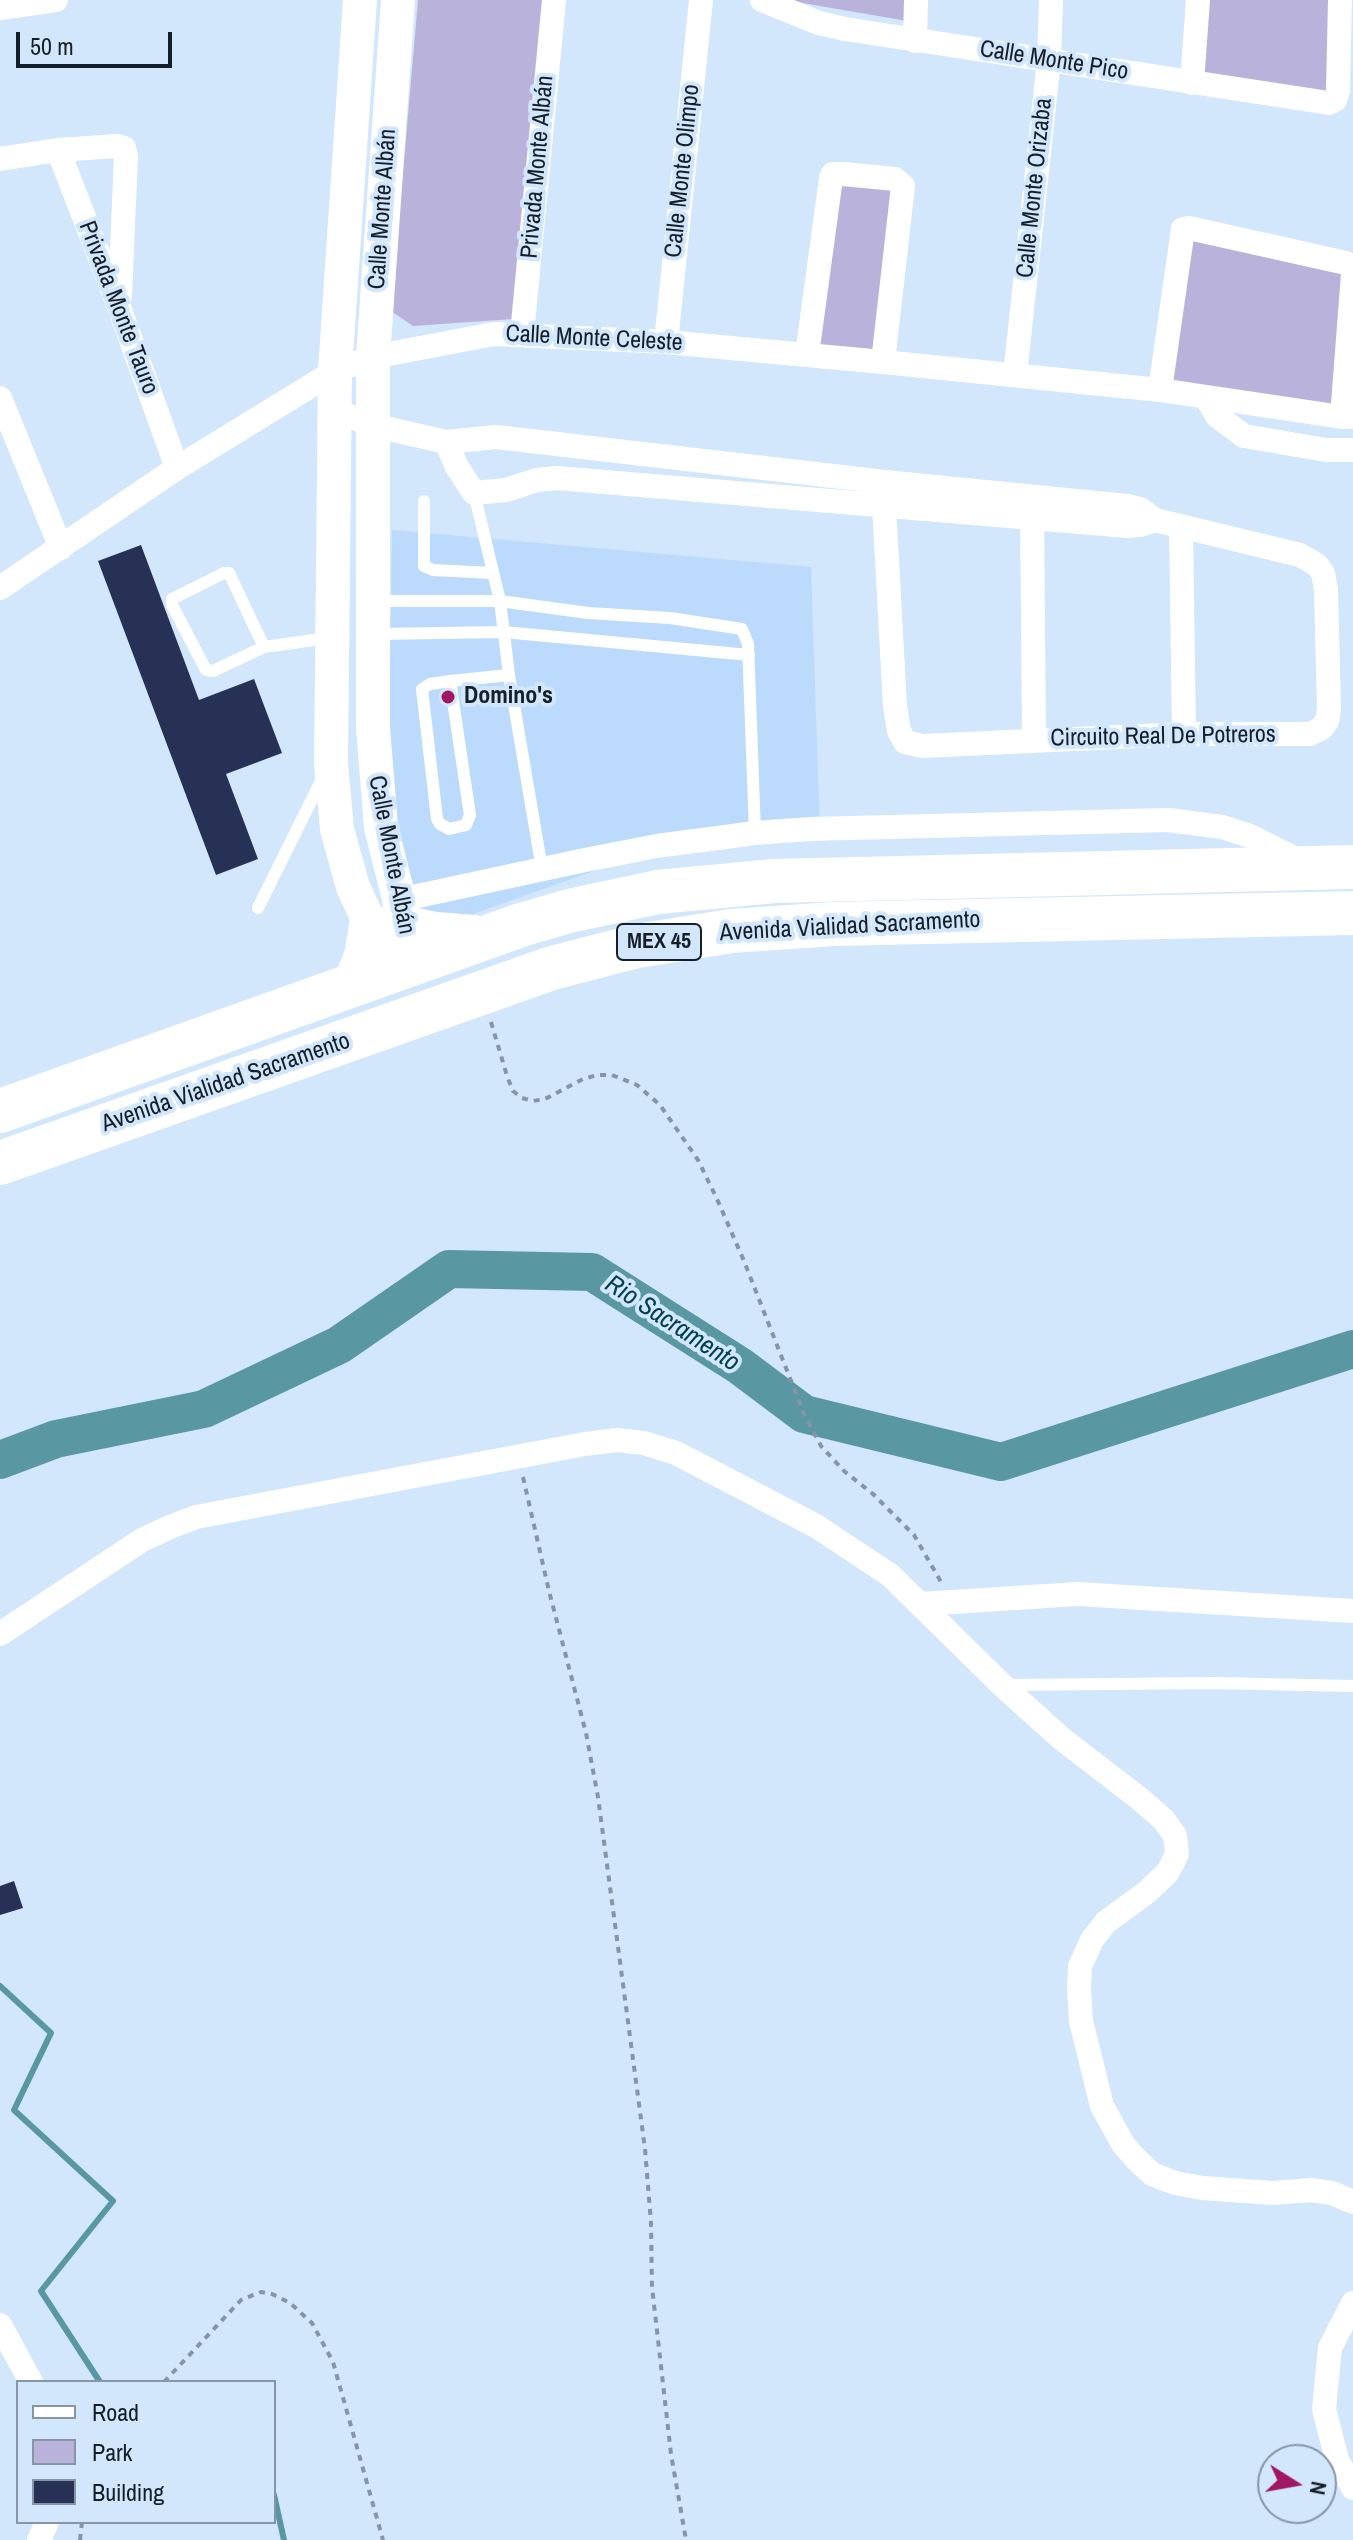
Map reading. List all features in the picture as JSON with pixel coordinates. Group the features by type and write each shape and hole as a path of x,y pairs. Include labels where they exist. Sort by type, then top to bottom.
{"highway":[{"name":"Avenida Vialidad Sacramento","path":"0,1111 356,982 396,929 483,938 612,901 712,886 800,880 1333,867"},
{"name":"Avenida Vialidad Sacramento","path":"0,1163 552,968 592,956 685,937 783,926 1353,913"},
{"path":"396,929 439,973 471,975 552,968"},
{"path":"360,1037 390,1002 396,929"}],"main road":[{"name":"Calle Monte Albán","path":"360,0 335,371 331,764 336,818 353,887 396,929"},
{"name":"Calle Monte Albán","path":"396,929 377,800 373,728 372,425 373,357 398,0"}],"street":[{"path":"0,8 56,0"},
{"name":"Privada Monte Albán","path":"522,334 554,0"},
{"name":"Calle Monte Olimpo","path":"666,342 701,0"},
{"name":"Calle Monte Pico","path":"762,0 819,23 915,41 1333,102 1338,91 1340,0"},
{"path":"915,41 916,0"},
{"name":"Calle Monte Orizaba","path":"1015,375 1049,60 1051,0"},
{"path":"1192,83 1198,0"},
{"path":"0,159 58,150 117,146 126,152 119,307"},
{"name":"Privada Monte Tauro","path":"58,150 177,468"},
{"path":"807,355 831,178 835,173 895,179 903,187 883,362"},
{"path":"1160,390 1183,229 1189,228 1346,263 1353,271 1348,417"},
{"name":"Calle Monte Celeste","path":"0,588 177,468 335,371 373,357 494,334 666,342 883,362 1160,390 1348,417"},
{"path":"1206,397 1217,416 1244,436 1326,450 1353,450"},
{"path":"0,398 61,548"},
{"name":"Circuito Real De Potreros","path":"334,410 372,425 446,442 496,437 884,494"},
{"path":"446,442 474,493"},
{"name":"Circuito Real De Potreros","path":"474,493 506,490 537,480 557,478 884,494 1032,508 1127,506 1140,509 1155,520 1300,555 1317,565 1323,573 1326,589 1327,721 1317,732 1310,734 1184,734 922,746 905,742 901,737 895,706 884,494"},
{"path":"1032,508 1034,741"},
{"path":"1181,526 1184,734"},
{"path":"396,929 542,869 646,848 755,833 951,824 1168,820 1222,827 1333,867"},
{"path":"0,1634 142,1540 196,1517 519,1455 617,1440 644,1443 676,1453 816,1526 890,1575 1002,1685 1062,1739 1140,1799 1164,1820 1175,1836 1177,1854 1168,1872 1106,1922 1092,1940 1080,1966 1081,2021 1102,2106 1123,2144 1152,2174 1175,2183 1273,2193 1311,2190 1332,2193 1353,2202"},
{"path":"921,1604 1078,1594 1353,1611"},
{"path":"1353,2303 1330,2348 1324,2409 1337,2460 1353,2488"},
{"path":"0,2325 30,2380"}],"lane":[{"path":"474,493 500,601 501,624 542,869"},
{"path":"424,501 424,566 433,570 493,573"},
{"path":"264,647 229,573 172,599 172,605 206,670 213,671 264,647 331,638"},
{"path":"372,617 500,601 588,613 670,618 742,629 749,655 755,833"},
{"path":"588,613 589,641"},
{"path":"372,617 749,655"},
{"path":"450,681 470,815 466,825 449,829 437,819 422,695 425,686 450,681 509,675"},
{"path":"258,908 331,764"},
{"path":"1002,1685 1214,1683 1353,1686"}],"path":[{"path":"482,993 507,1076 513,1091 522,1098 533,1101 545,1099 583,1079 612,1075 637,1085 660,1105 698,1160 717,1199 804,1414 821,1446 914,1535 951,1602"},
{"path":"519,1455 549,1591 586,1733 598,1797 645,2149 650,2200 652,2287 671,2454 686,2540"},
{"path":"166,2380 241,2300 261,2292 290,2303 312,2323 333,2362 383,2540"}],"shaded area":[{"path":"392,530 811,567 820,833 605,867 431,929 401,851 389,749"}],"green space":[{"path":"418,0 547,0 513,319 413,326 391,311"},
{"path":"792,0 906,0 907,21 791,1"},
{"path":"1202,0 1339,0 1341,103 1200,85"},
{"path":"837,174 901,183 884,357 812,351"},
{"path":"1182,228 1353,255 1341,420 1164,392"}],"building":[{"path":"141,545 199,700 254,679 282,753 226,774 258,859 216,875 98,561"},
{"path":"14,1881 23,1908 0,1915 0,1886"}],"waterway":[{"name":"Rio Sacramento","path":"0,1460 56,1439 204,1409 339,1345 449,1269 592,1272 740,1366 804,1414 1001,1462 1353,1349"},
{"path":"0,1986 51,2033 14,2110 113,2201 41,2291 99,2380"},
{"path":"276,2504 284,2540"}],"place":[{"name":"Domino's","path":"448,697"}]}
